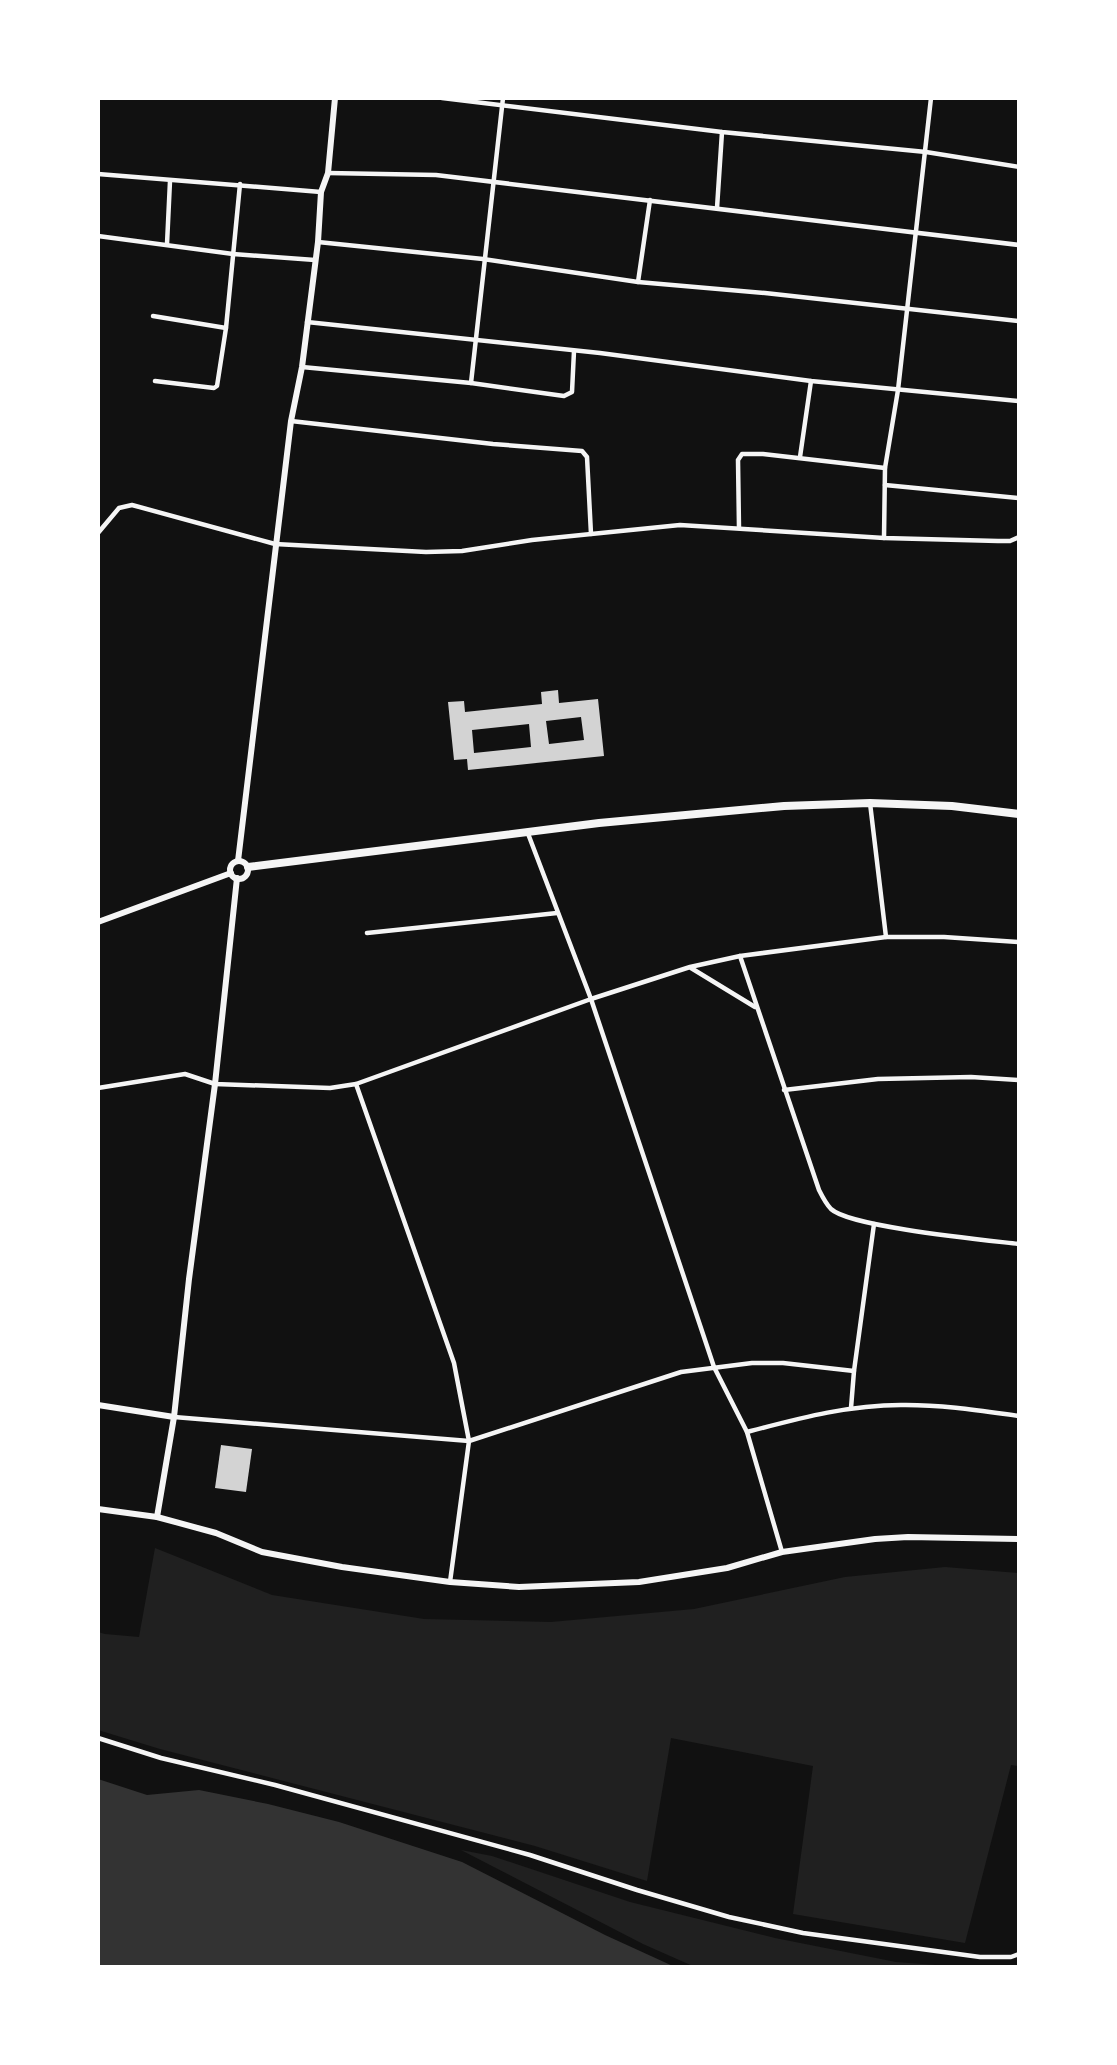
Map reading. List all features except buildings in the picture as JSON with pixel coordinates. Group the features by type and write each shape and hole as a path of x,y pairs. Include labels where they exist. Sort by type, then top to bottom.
{"highway":[{"path":"248,867 527,831 784,806 870,803 952,806 1019,814"}],"street":[{"path":"238,861 290,421 302,367 318,242 321,192 328,173 335,98"},
{"path":"442,98 722,132 926,152 1019,167"},
{"path":"471,383 503,98"},
{"path":"884,538 885,468 898,390 931,98"},
{"path":"717,208 722,132"},
{"path":"328,173 436,176 1019,246"},
{"path":"98,174 321,192"},
{"path":"167,244 170,181"},
{"path":"155,382 214,388 218,383 240,184"},
{"path":"638,282 650,200"},
{"path":"98,236 233,254 315,260"},
{"path":"318,242 483,259 638,282 1019,321"},
{"path":"153,316 226,328"},
{"path":"306,322 898,390 1019,401"},
{"path":"302,367 569,395 573,388 574,351"},
{"path":"800,457 811,380"},
{"path":"290,421 492,444 582,451 587,457 591,534"},
{"path":"738,528 740,455 800,457 885,468"},
{"path":"885,485 1019,498"},
{"path":"98,533 119,508 132,505 275,544 426,552 462,551 519,541 680,525 884,538 1010,541 1019,537"},
{"path":"870,803 886,937"},
{"path":"527,831 591,999 714,1367 747,1432 782,1552"},
{"path":"98,922 234,875 245,876 248,867 238,861"},
{"path":"157,1517 174,1417 215,1084 234,875 231,865 238,861"},
{"path":"367,933 557,913"},
{"path":"98,1088 185,1074 215,1084 330,1088 356,1084 591,999 690,967 740,956 886,937 944,937 1019,942"},
{"path":"740,956 783,1090 819,1190 831,1209 848,1218 874,1224 1019,1244"},
{"path":"690,967 756,1008"},
{"path":"783,1090 878,1079 971,1077 1019,1080"},
{"path":"356,1084 454,1363 469,1440 450,1582"},
{"path":"851,1408 874,1224"},
{"path":"98,1405 174,1417 469,1440 681,1372 751,1363 783,1363 854,1371"},
{"path":"747,1432 815,1414 905,1404 1019,1416"},
{"path":"98,1509 157,1517 216,1534 262,1552 342,1567 450,1582 519,1587 639,1583 727,1568 782,1552 908,1536 1019,1539"},
{"path":"98,1738 161,1758 275,1785 530,1854 729,1917 803,1933 980,1956 1012,1957 1019,1954"}],"shaded area":[{"path":"155,1548 272,1595 424,1619 551,1622 694,1609 845,1577 945,1567 1019,1573 1019,1766 1011,1765 965,1943 793,1914 813,1766 671,1738 647,1881 535,1846 160,1749 98,1730 98,1632 139,1637"},
{"path":"98,1779 147,1795 199,1790 268,1804 339,1822 462,1862 605,1935 675,1967 98,1967"},
{"path":"461,1850 492,1856 630,1902 775,1938 896,1962 962,1967 695,1967 643,1944"}]}
